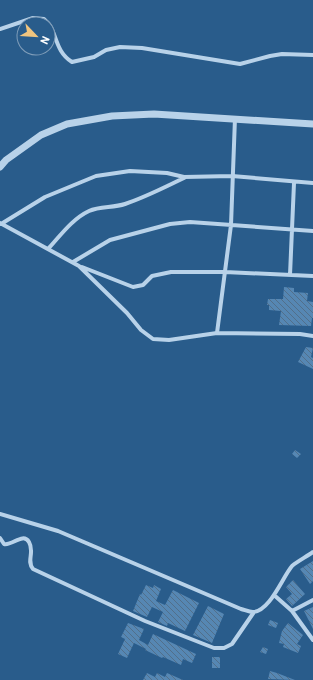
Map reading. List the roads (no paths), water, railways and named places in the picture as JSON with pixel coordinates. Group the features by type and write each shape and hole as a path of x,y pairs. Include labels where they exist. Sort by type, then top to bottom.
{"street":[{"path":"0,29 33,18 44,19 50,26 60,52 72,62 94,57 106,50 120,47 142,48 240,64 282,54 313,55"},
{"path":"0,167 6,160 41,135 67,124 112,116 154,114 313,124"},
{"path":"218,333 224,272 231,225 232,176 236,118"},
{"path":"1,224 45,197 96,176 130,171 167,173 184,177 232,176 313,184"},
{"path":"48,249 71,224 89,211 104,207 123,205 145,197 184,177"},
{"path":"290,275 294,183"},
{"path":"73,262 110,240 170,224 190,222 313,231"},
{"path":"1,224 79,266 127,313 140,330 153,339 169,340 218,333 300,334 313,336"},
{"path":"79,266 133,287 143,284 152,276 171,272 224,272 313,276"},
{"path":"0,514 58,531 241,609 254,612 263,609 274,595 293,565 313,552"},
{"path":"0,538 4,544 7,545 20,538 27,540 31,547 32,552 29,561 30,566 33,569 145,621 214,648 224,648 232,644 254,612"},
{"path":"274,595 292,611 313,640"},
{"path":"292,611 313,600"}]}
